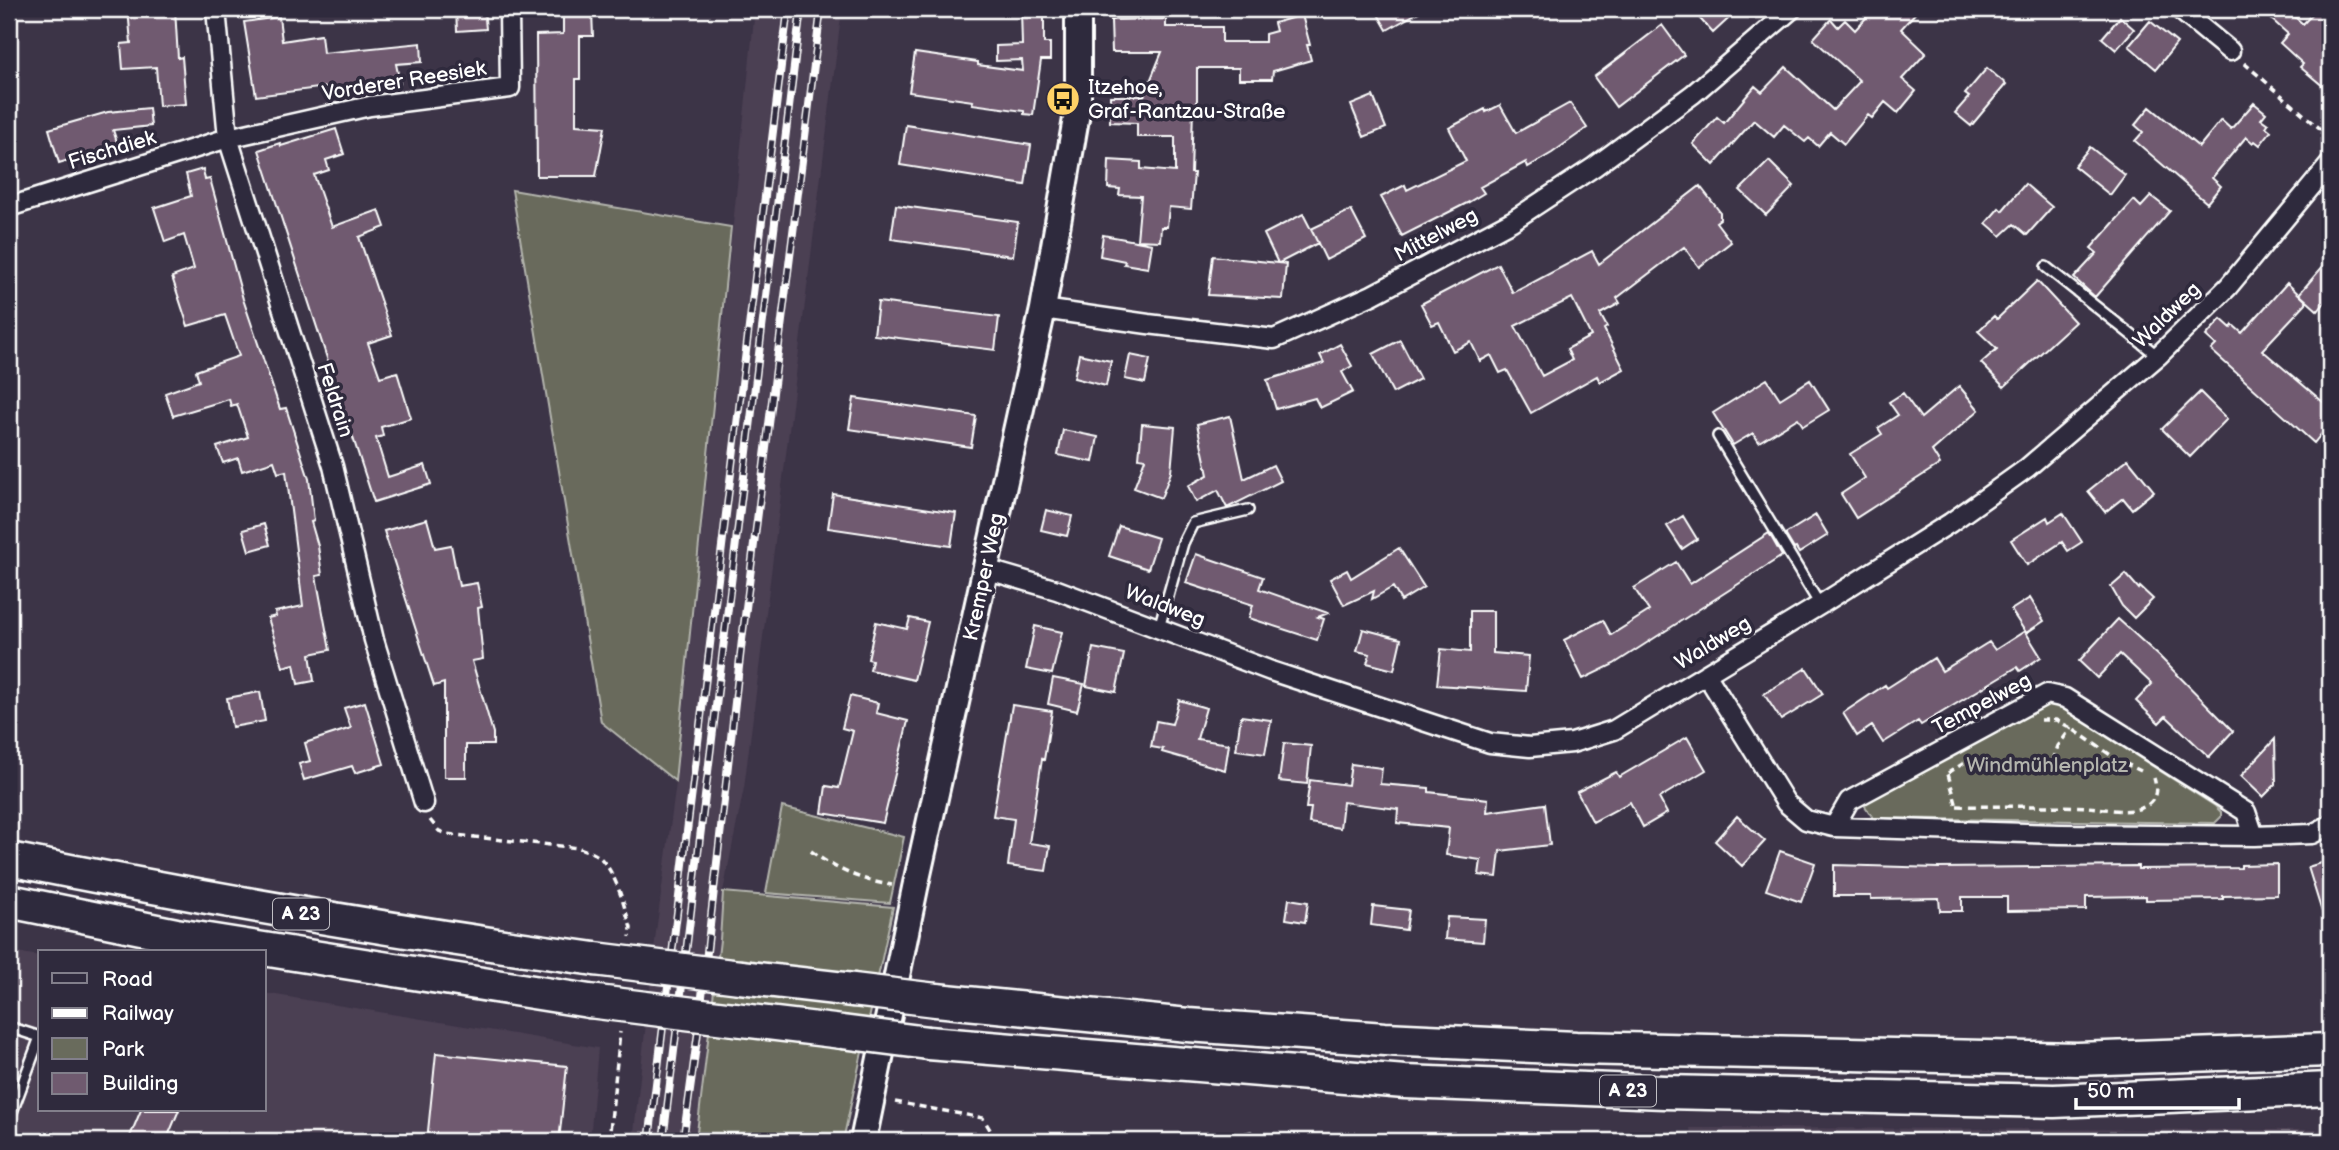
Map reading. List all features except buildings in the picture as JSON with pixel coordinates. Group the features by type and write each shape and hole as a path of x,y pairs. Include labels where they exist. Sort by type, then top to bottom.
{"highway":[{"name":"A 23","path":"9,859 216,900 448,939 936,1000 1188,1025 1385,1039 1576,1048 2077,1059 2330,1050"},
{"name":"A 23","path":"9,901 176,935 589,1001 928,1043 1405,1082 1664,1092 2054,1101 2330,1089"}],"street":[{"name":"Feldrain","path":"216,9 228,138 336,477 374,640 424,803"},
{"name":"Vorderer Reesiek","path":"228,138 370,106 510,88 509,9"},
{"name":"Kremper Weg","path":"863,1141 915,888 1043,309 1078,107 1078,9"},
{"name":"Mittelweg","path":"1043,309 1275,339 1371,295 1512,221 1594,167 1693,94 1792,9"},
{"path":"2179,9 2230,51"},
{"name":"Fischdiek","path":"9,207 228,138"},
{"name":"Waldweg","path":"985,569 1057,590 1271,671 1490,743 1530,747 1572,743 1614,730 1820,606 1950,523 2027,468 2158,356 2228,288 2328,171"},
{"path":"1706,674 1786,803 1806,820 1834,827 2254,836 2312,834 2330,825"},
{"name":"Tempelweg","path":"1834,827 1849,801 2047,694 2065,698 2246,812 2254,836"}],"lane":[{"path":"2046,267 2158,356"},
{"path":"1718,436 1820,606"},
{"path":"1159,628 1183,543 1194,523 1248,510"},
{"path":"9,1027 38,1036"},
{"path":"9,1120 38,1042"}],"path":[{"path":"2230,51 2330,137"},
{"path":"2031,723 2056,720 2118,760 2143,772"},
{"path":"2053,761 2058,746 2071,728"},
{"path":"1939,753 1957,806 1956,830"},
{"path":"1948,773 1972,759"},
{"path":"1957,806 2087,807 2129,811 2153,801 2158,789 2155,778"},
{"path":"811,851 825,862 853,876 915,888"},
{"path":"873,1097 983,1118 997,1141"},
{"path":"1210,1141 1251,1132 1262,1141"}],"shaded area":[{"path":"755,9 842,9 744,788 723,892 720,940 696,1141 633,1141 676,783"},
{"path":"9,951 38,956 38,1112 266,1112 266,993 598,1048 590,1141 9,1141"},
{"path":"1690,1128 2330,1130 2330,1141 1692,1141"}],"green space":[{"path":"512,190 731,227 675,781 601,722"},
{"name":"Windmühlenplatz","path":"2044,704 2057,705 2215,806 2221,812 2221,817 2215,823 1873,818 1865,806 1870,797"},
{"path":"782,807 904,837 890,903 766,893"},
{"path":"723,892 893,907 843,1141 696,1141 720,940"}],"railway":[{"path":"649,1141 788,9"},
{"path":"663,1141 801,9"},
{"path":"683,1141 821,9"}],"place":[{"name":"Itzehoe, Graf-Rantzau-Straße","path":"1063,99"}]}
